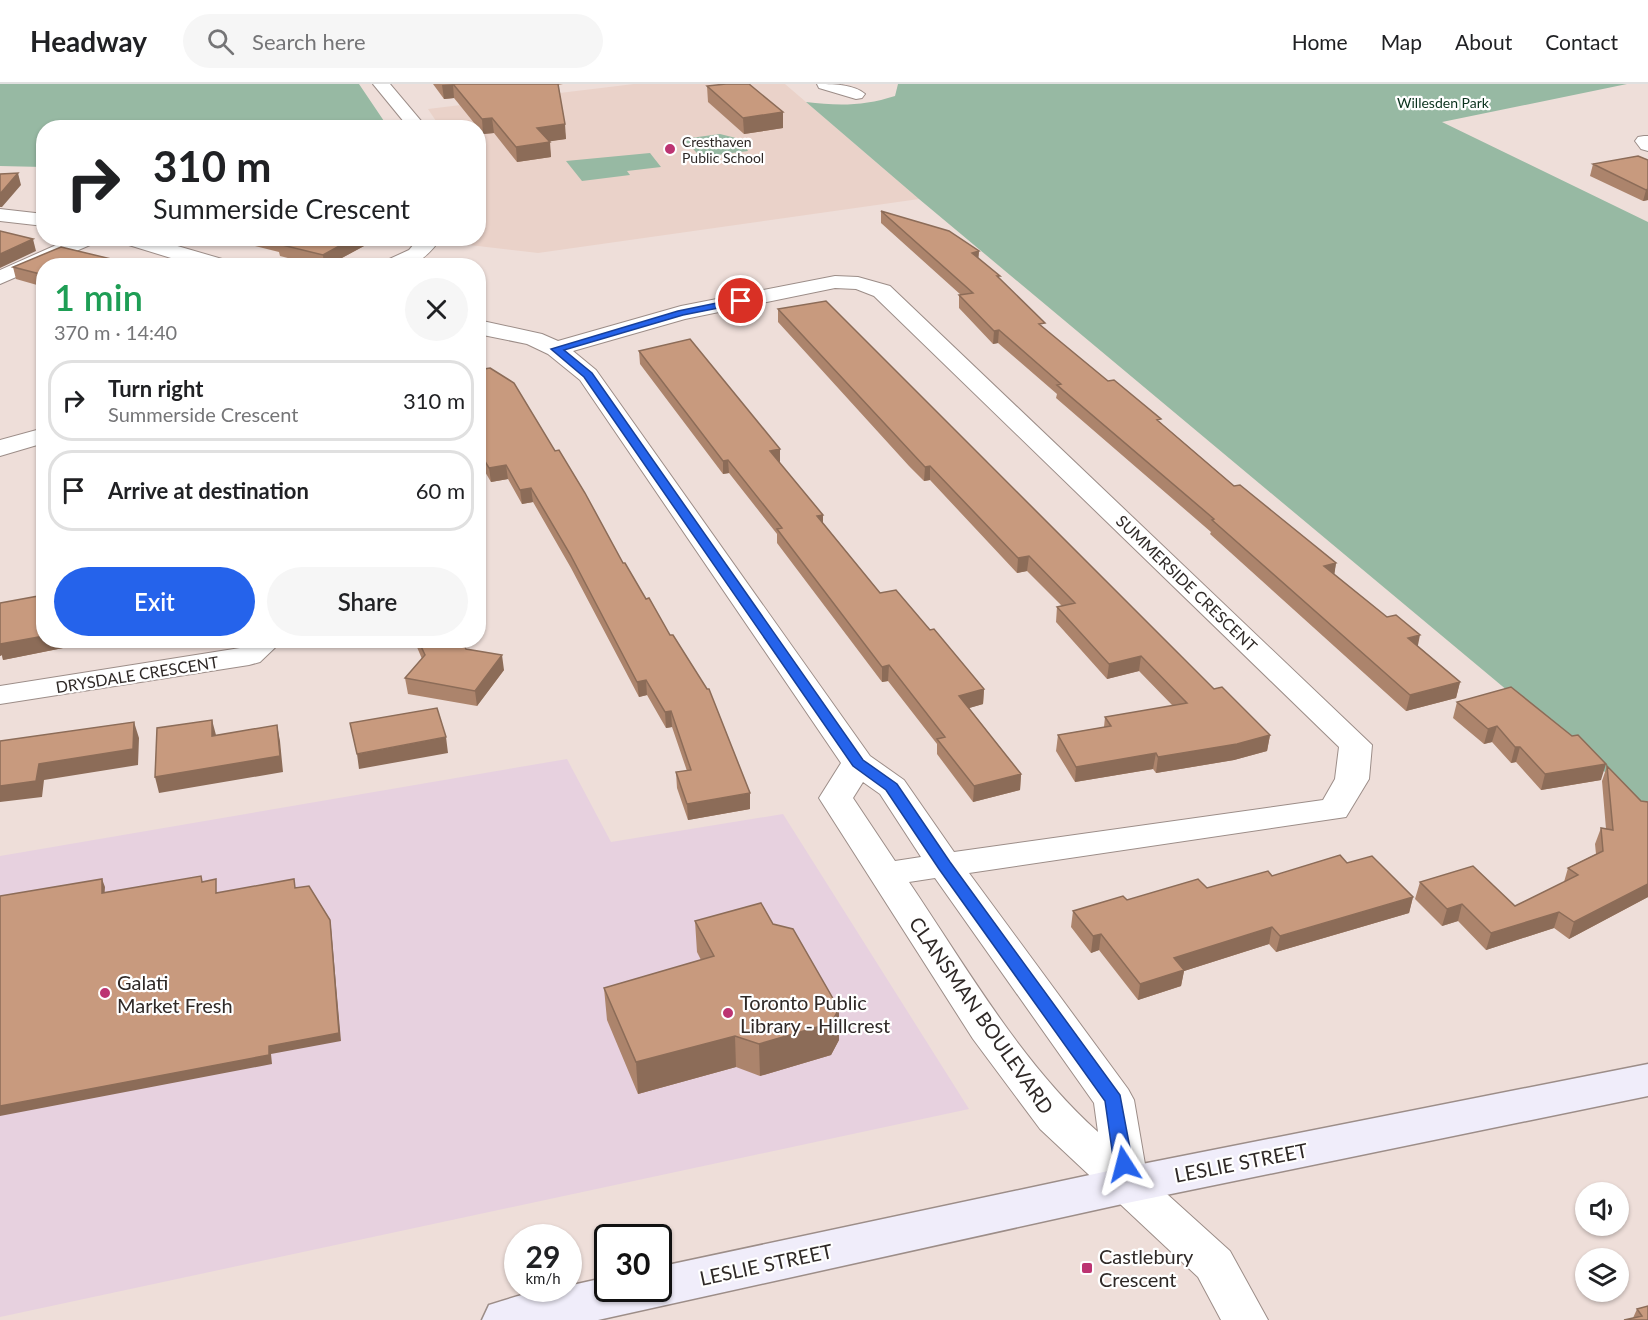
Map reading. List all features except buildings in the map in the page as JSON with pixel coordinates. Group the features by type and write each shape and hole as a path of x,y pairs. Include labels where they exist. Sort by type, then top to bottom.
{"main road":[{"name":"LESLIE STREET","path":"672,1284 1127,1185 1648,1080"},
{"path":"506,1320 594,1301"}],"street":[{"path":"381,84 390,98 408,112 413,120"},
{"path":"825,84 856,94"},
{"path":"1648,141 1644,141 1648,146"},
{"path":"0,216 36,219"},
{"path":"45,258 72,246"},
{"path":"153,246 194,258"},
{"path":"408,258 424,246"},
{"path":"0,278 36,262"},
{"name":"SUMMERSIDE CRESCENT","path":"556,349 681,313 835,282 858,283 882,291 1356,745 1352,779 1334,809 884,874"},
{"path":"486,329 534,339 556,349 588,375 858,763 892,787 945,866 1114,1100 1127,1185 1214,1263 1245,1320"},
{"path":"0,448 36,437"},
{"name":"DRYSDALE CRESCENT","path":"0,695 249,656 258,648"},
{"name":"CLANSMAN BOULEVARD","path":"858,763 836,798 884,874 987,1029 1055,1118 1127,1185"}],"shaded area":[{"name":"Cresthaven Public School","path":"634,84 785,84 919,199 538,253 478,246 486,246 486,120 435,120 428,109"},
{"path":"567,759 611,842 783,814 969,1109 0,1317 0,856"}],"green space":[{"path":"0,84 359,84 383,120 36,120 36,167 0,166"},
{"name":"Willesden Park","path":"898,84 1627,84 1442,122 1648,222 1648,808 806,102 840,104 873,102 895,96"},
{"path":"720,134 740,139 748,151 701,157 683,139"},
{"path":"650,153 661,167 627,171 630,175 582,181 566,161"}],"place":[{"name":"Cresthaven Public School","path":"670,149"},
{"name":"Galati Market Fresh","path":"105,993"},
{"name":"Toronto Public Library - Hillcrest","path":"728,1013"},
{"name":"Castlebury Crescent","path":"1087,1268"}],"route":[{"path":"741,301 681,313 556,349 588,375 858,763 892,787 945,866 1114,1100 1124,1164"}]}
